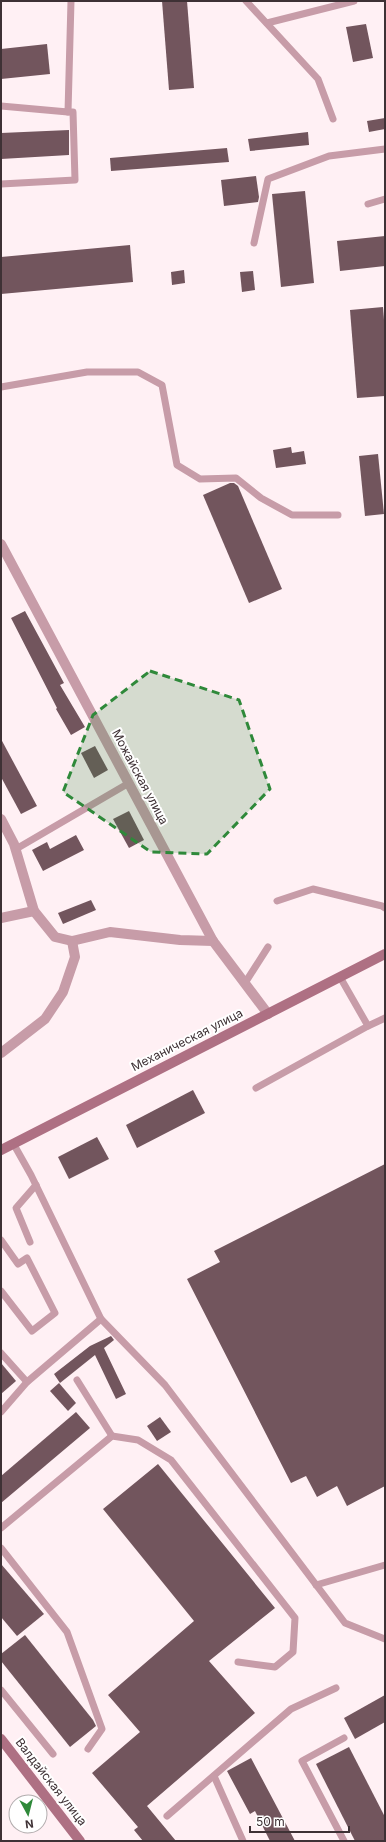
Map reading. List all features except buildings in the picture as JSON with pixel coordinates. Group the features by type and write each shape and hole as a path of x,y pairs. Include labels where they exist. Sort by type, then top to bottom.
{"street":[{"name":"Можайская улица","path":"1,544 213,941 268,1014"},
{"path":"1,819 16,849 34,910 55,937 72,941 110,932 180,940 213,941"},
{"path":"1,918 34,910"},
{"path":"1,1053 45,1019 63,992 75,957 72,941"},
{"name":"Механическая улица","path":"1,1149 385,954"},
{"name":"Валдайская улица","path":"1,1739 80,1841"}],"lane":[{"path":"68,112 70,1"},
{"path":"246,1 318,79 333,119"},
{"path":"266,23 354,1"},
{"path":"1,106 73,112 75,180 1,184"},
{"path":"254,243 268,179 329,156 385,149"},
{"path":"368,204 385,199"},
{"path":"1,387 87,372 138,372 162,385 177,465 200,479 236,478 261,498 292,515 338,515"},
{"path":"16,849 129,783"},
{"path":"277,902 313,889 385,908"},
{"path":"245,983 268,947"},
{"path":"340,977 368,1026"},
{"path":"256,1088 385,1018"},
{"path":"13,1144 36,1185 101,1319 165,1385 345,1623 385,1639"},
{"path":"30,1242 16,1208 36,1185"},
{"path":"1,1240 18,1264 27,1258 55,1313 32,1331 1,1291"},
{"path":"1,1412 27,1382 101,1319"},
{"path":"1,1353 27,1382"},
{"path":"77,1380 112,1436"},
{"path":"1,1528 112,1436 138,1440 171,1460 295,1618 293,1652 275,1667 238,1662"},
{"path":"1,1548 67,1632 102,1729 88,1749"},
{"path":"316,1585 385,1565"},
{"path":"167,1816 291,1709 336,1688"},
{"path":"1,1690 53,1754"},
{"path":"344,1738 302,1760 344,1841"},
{"path":"214,1776 243,1841"}],"highlighted area":[{"path":"150,671 239,700 270,789 207,854 151,852 63,792 93,715"}]}
